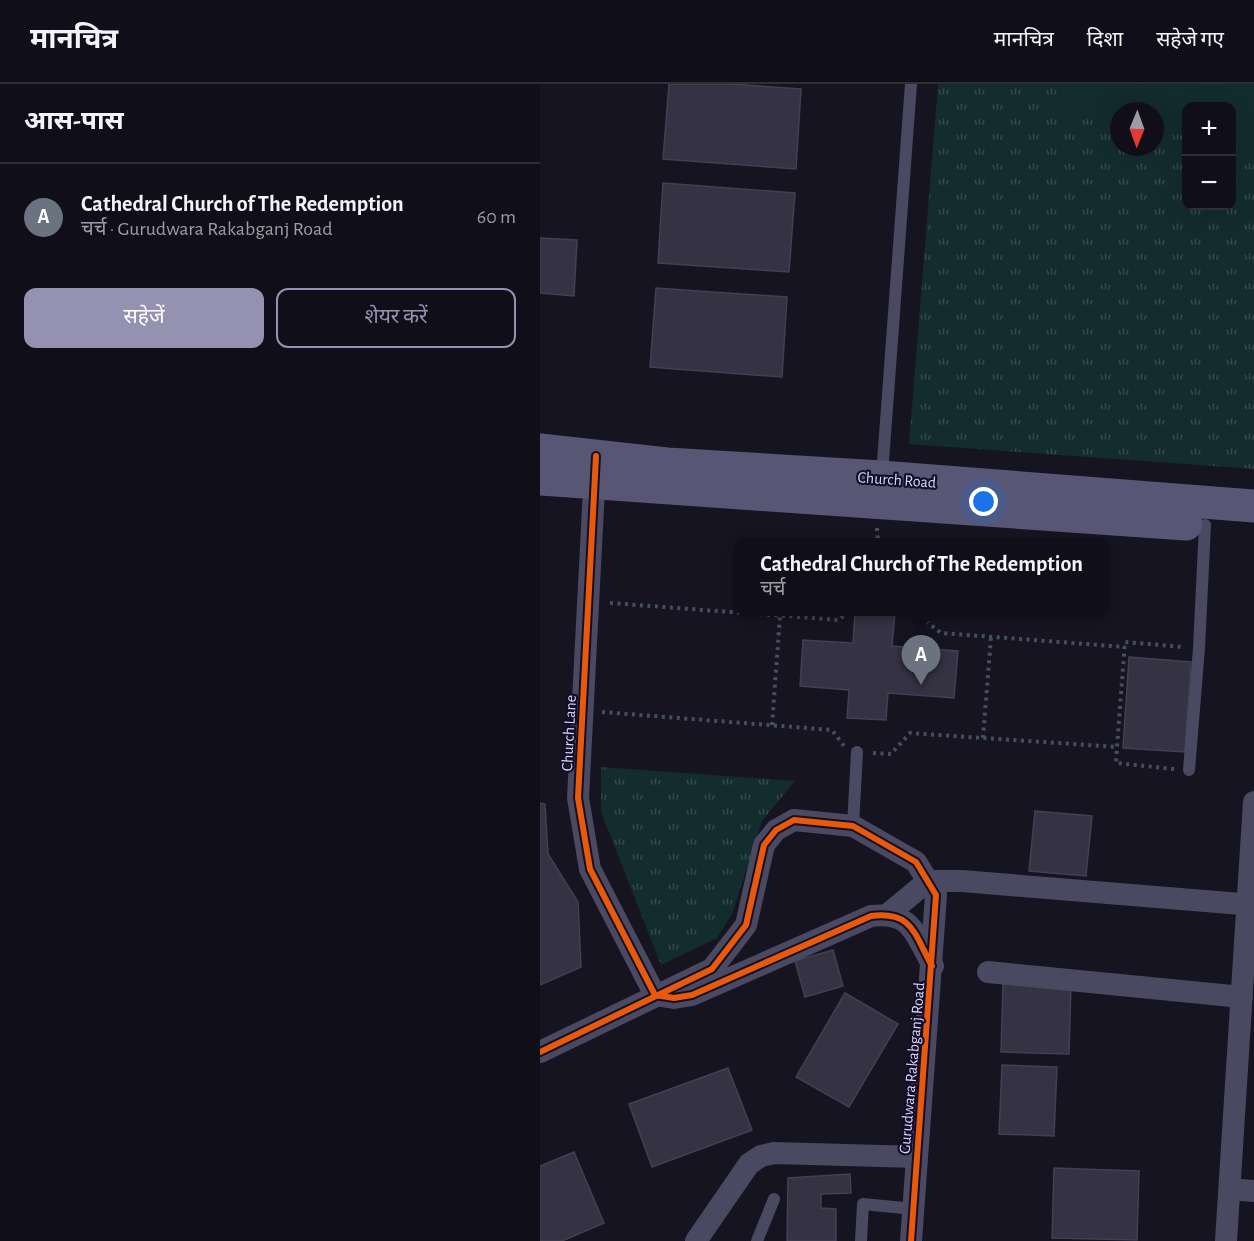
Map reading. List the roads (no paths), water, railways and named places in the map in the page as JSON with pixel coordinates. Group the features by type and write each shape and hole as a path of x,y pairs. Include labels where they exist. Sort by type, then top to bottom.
{"street":[{"name":"Church Road","path":"540,450 595,470"},
{"name":"Church Road","path":"540,479 595,470 667,464 878,490 1193,516 1254,528"},
{"name":"Church Lane","path":"595,470 578,798 590,869 655,995"},
{"name":"Church Road","path":"1193,516 1254,506"},
{"path":"1226,1241 1242,997 1251,905 1254,802"},
{"name":"Gurudwara Rakabganj Road","path":"540,1052 712,969 746,925 764,845 776,830 794,820 854,826 916,862 936,894 933,966 911,1241"},
{"path":"888,914 928,881 962,880 1251,905"},
{"path":"655,995 674,998 692,995 871,916 888,914 907,921 933,966"},
{"path":"988,972 1242,997"},
{"path":"696,1241 749,1164 760,1156 774,1153 917,1157"},
{"path":"1230,1189 1254,1191"}],"lane":[{"path":"878,490 911,84"},
{"path":"1189,770 1199,648 1193,516"},
{"path":"854,826 857,752"},
{"path":"757,1241 774,1199"},
{"path":"861,1241 863,1204 914,1209"}],"place":[{"name":"Cathedral Church of The Redemption","path":"921,685"}]}
